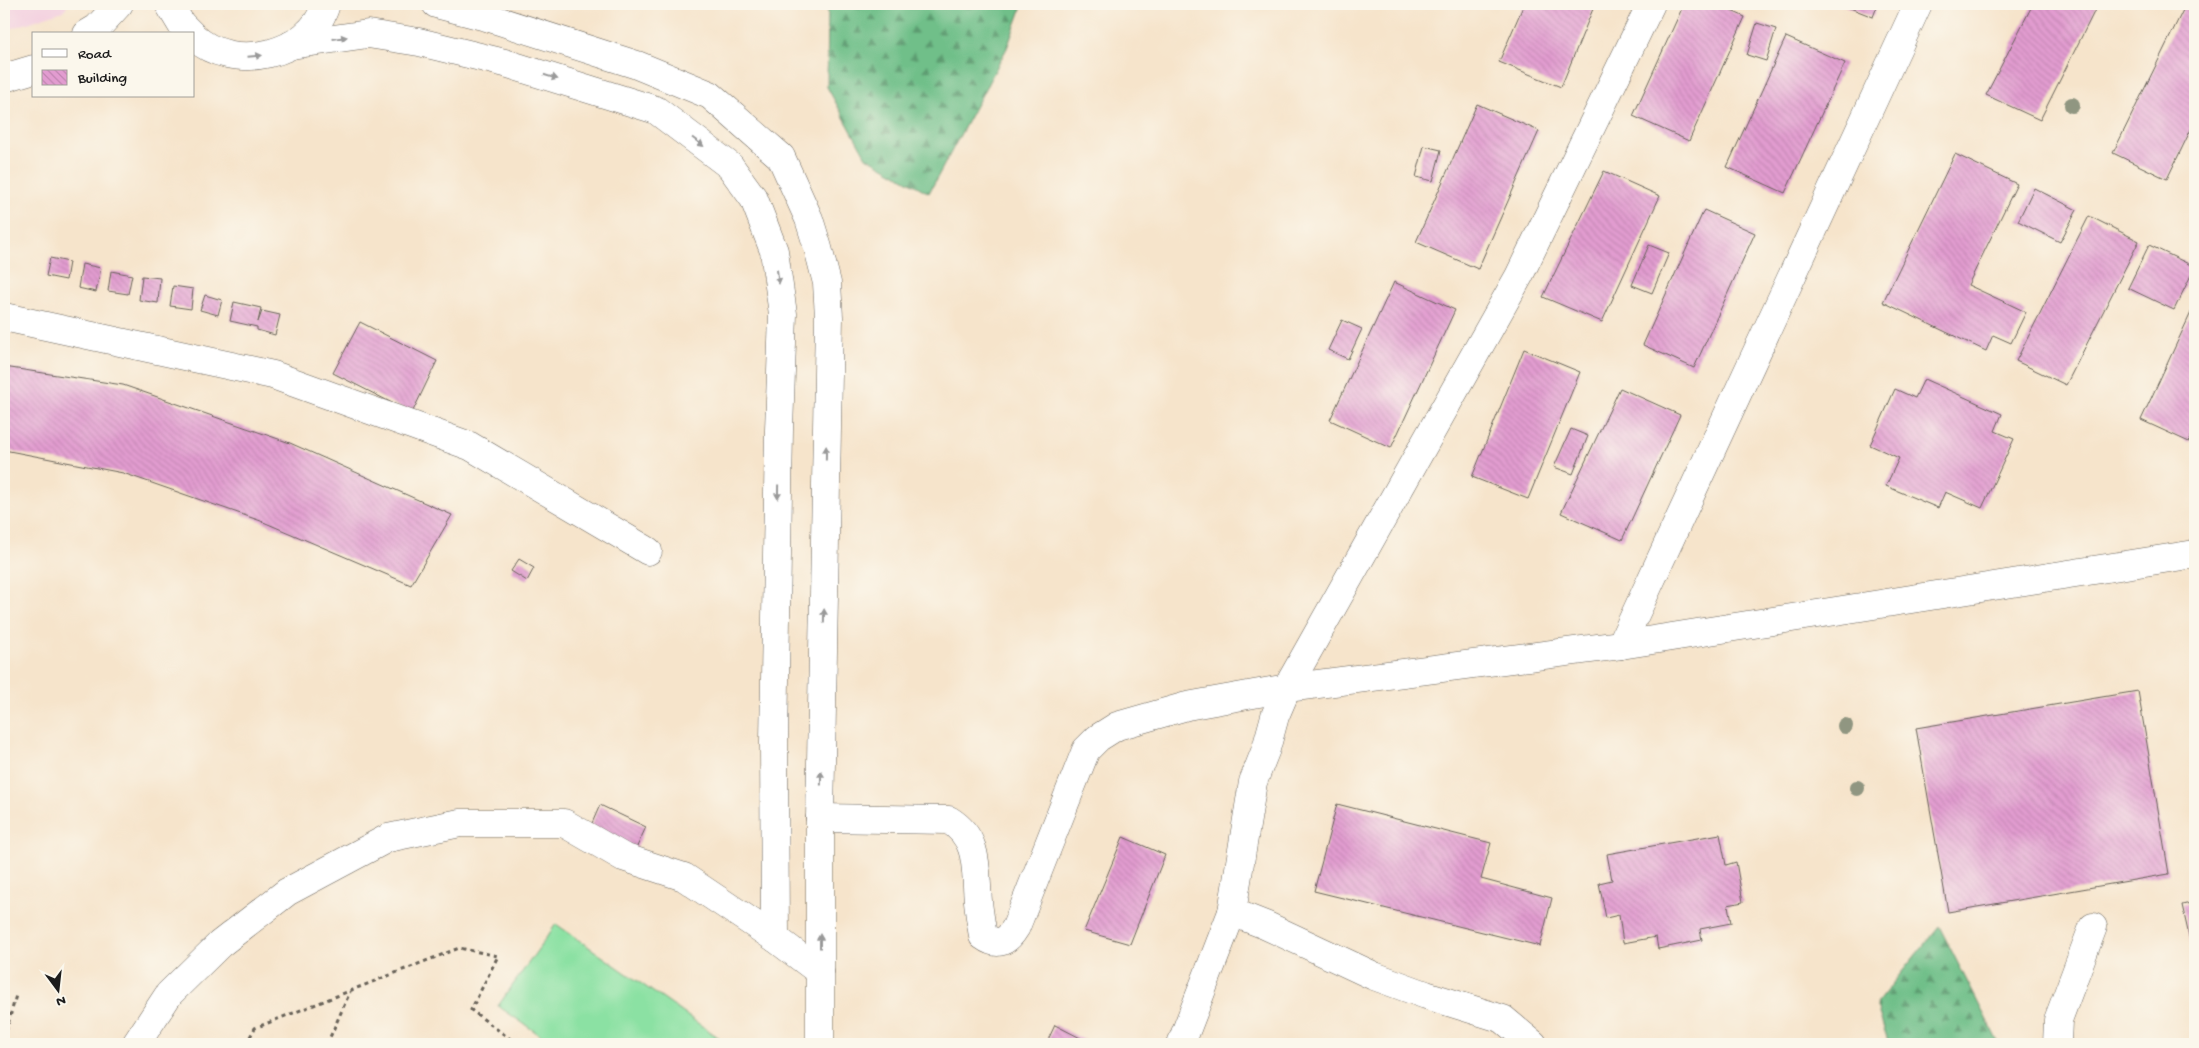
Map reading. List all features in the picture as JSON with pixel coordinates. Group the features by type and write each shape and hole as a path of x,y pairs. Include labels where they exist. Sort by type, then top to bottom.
{"main road":[{"path":"90,32 97,28 119,4"},
{"path":"169,4 181,24 189,32"},
{"path":"195,38 207,54 257,56 275,52 291,45 311,29 326,4"},
{"path":"436,4 490,18 637,65 710,95 781,157 809,219 827,284 820,818 820,1044"},
{"path":"1181,1044 1232,912 1253,782 1266,749 1275,716 1287,688 1519,276 1651,4"},
{"path":"1621,644 1918,4"},
{"path":"291,45 368,34 419,42 505,63 656,110 730,166 754,199 774,251 783,314 775,674 775,938"},
{"path":"4,78 32,69"},
{"path":"730,166 761,140"},
{"path":"4,317 273,375 470,446 648,551"},
{"path":"820,818 949,820 959,826 967,834 976,860 978,900 983,936 991,942 1000,943 1010,937 1016,927 1086,750 1098,738 1118,726 1187,706 1287,688 1621,644 2195,554"},
{"path":"136,1044 169,994 220,944 288,892 388,838 460,823 564,822 623,857 684,877 775,938 820,972"},
{"path":"1232,912 1265,925 1374,976 1442,1000 1504,1018 1533,1044"},
{"path":"2057,1044 2058,1020 2093,927"}],"path":[{"path":"246,1044 255,1028 459,948 498,956 471,1010 517,1044"},
{"path":"328,1044 350,991"},
{"path":"4,1039 16,995"}],"shaded area":[{"path":"4,4 69,4 63,11 4,31"}],"green space":[{"path":"828,4 1023,4 1007,48 929,193 866,157 827,87"},
{"path":"556,924 719,1038 715,1044 553,1044 498,1006"},
{"path":"1939,926 1999,1044 1889,1044 1876,1004"}],"building":[{"path":"1524,4 1595,4 1561,87 1499,62"},
{"path":"1684,4 1716,4 1745,17 1689,141 1633,116"},
{"path":"1840,4 1878,4 1873,17"},
{"path":"2033,4 2098,4 2040,120 1986,95"},
{"path":"2184,8 2195,13 2195,121 2167,179 2113,153"},
{"path":"1757,23 1776,29 1766,61 1747,55"},
{"path":"1786,37 1845,63 1785,193 1727,167"},
{"path":"1477,104 1539,131 1478,269 1416,242"},
{"path":"1424,146 1441,150 1433,181 1416,177"},
{"path":"1955,154 2017,184 1968,285 2026,312 2011,343 1993,335 1986,351 1883,302"},
{"path":"1604,171 1660,196 1602,322 1543,297"},
{"path":"2034,188 2077,210 2060,242 2018,221"},
{"path":"1704,210 1755,233 1694,368 1643,345"},
{"path":"2089,216 2139,241 2066,385 2016,361"},
{"path":"1649,245 1669,253 1652,293 1632,285"},
{"path":"2149,245 2195,267 2174,310 2128,288"},
{"path":"50,258 69,262 66,280 46,276"},
{"path":"82,264 101,268 96,292 78,288"},
{"path":"111,271 132,275 128,294 108,291"},
{"path":"142,276 160,278 158,303 139,300"},
{"path":"1394,282 1455,310 1391,448 1330,420"},
{"path":"173,286 193,289 191,309 170,306"},
{"path":"205,295 222,300 218,315 200,310"},
{"path":"234,302 261,308 258,322 262,311 280,315 275,335 257,330 257,327 230,321"},
{"path":"2195,304 2195,428 2189,442 2141,420"},
{"path":"1342,320 1362,329 1348,359 1328,350"},
{"path":"360,322 437,361 412,413 333,373"},
{"path":"1524,349 1580,372 1528,499 1472,477"},
{"path":"4,367 123,385 290,443 452,515 411,585 261,521 123,473 4,450"},
{"path":"1924,379 2002,414 1995,431 2014,439 1982,508 1945,492 1938,508 1886,486 1899,458 1870,445 1895,389 1915,398"},
{"path":"1620,388 1680,415 1622,540 1561,513"},
{"path":"1571,429 1588,436 1573,474 1554,467"},
{"path":"519,559 534,568 527,581 511,571"},
{"path":"2138,691 2169,874 1948,912 1916,728"},
{"path":"1337,804 1491,843 1481,879 1552,898 1540,946 1314,891"},
{"path":"600,805 646,827 635,851 589,830"},
{"path":"1720,834 1726,865 1736,862 1743,902 1728,905 1731,923 1700,929 1702,940 1658,949 1656,937 1623,943 1619,915 1606,918 1599,883 1612,880 1607,854"},
{"path":"1123,837 1165,855 1130,944 1084,931"},
{"path":"2195,902 2195,957 2194,958 2182,905"},
{"path":"1055,1025 1092,1044 1046,1044"}]}
